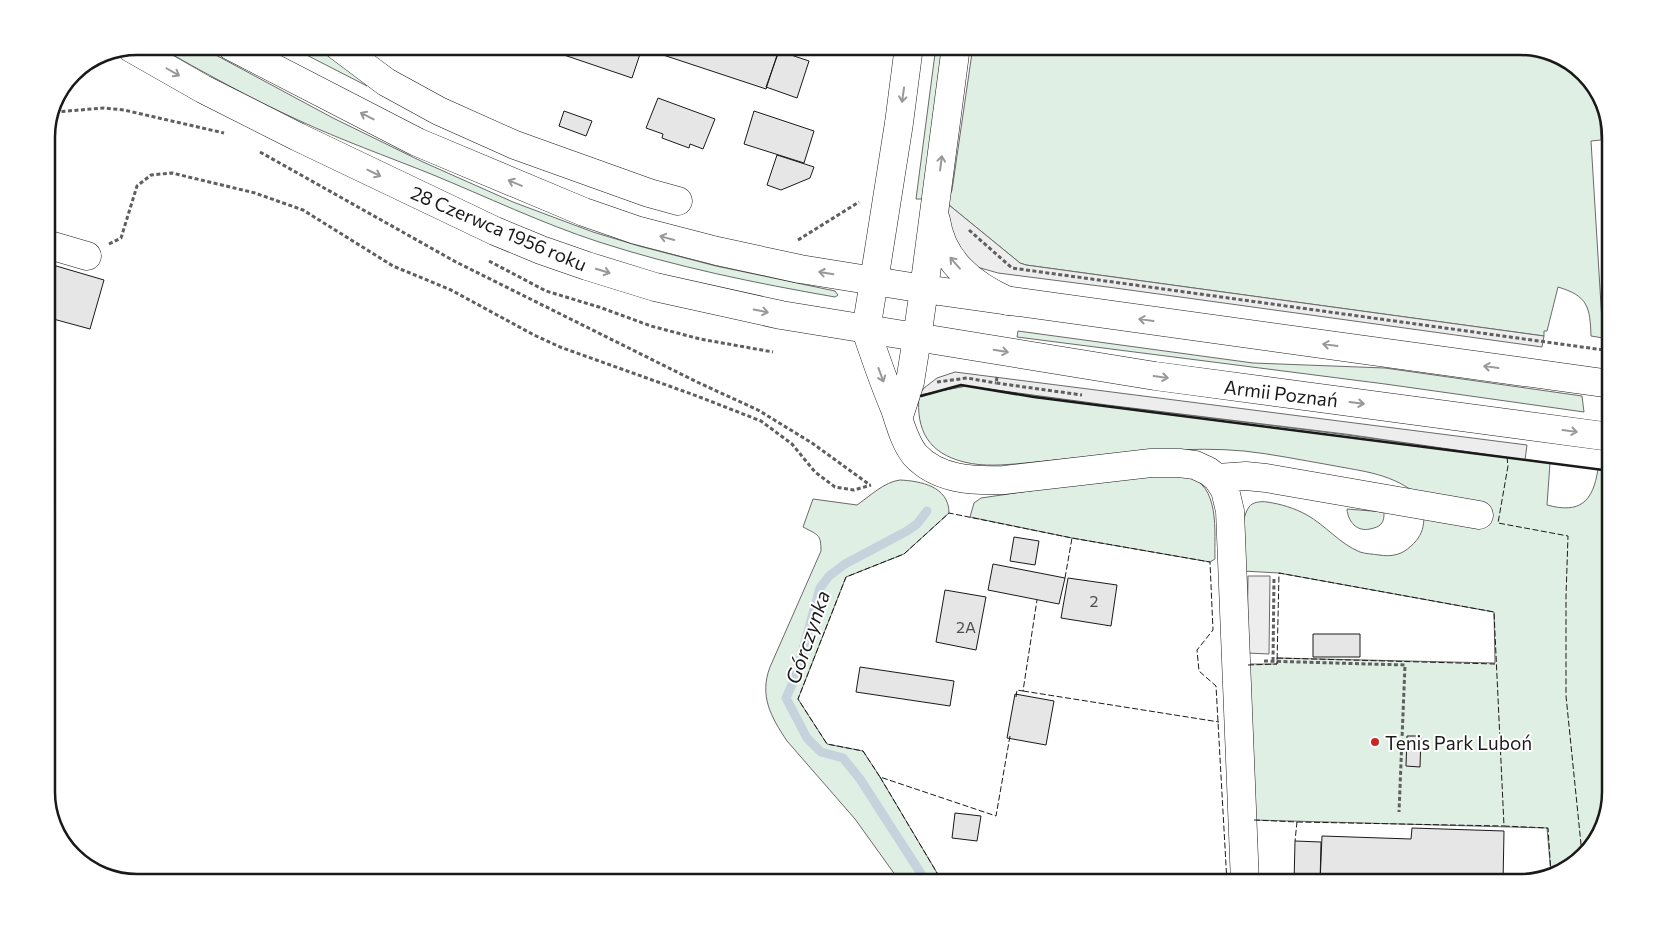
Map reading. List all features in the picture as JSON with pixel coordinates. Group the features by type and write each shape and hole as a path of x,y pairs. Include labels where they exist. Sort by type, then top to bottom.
{"main road":[{"name":"28 Czerwca 1956 roku","path":"142,55 203,89 298,137 495,231 541,250 655,287 740,307 866,330 953,343"},
{"path":"248,55 417,142 584,212 636,230 717,251 800,269 924,289 1602,383"},
{"path":"350,55 386,82 439,111 515,145 632,187 678,201"},
{"path":"908,55 866,330 904,435 914,454 925,463 962,479 981,481 1004,480 1165,462 1195,466 1208,471 1217,478 1225,490 1230,511 1245,874"},
{"path":"898,418 906,399 917,338 955,55"},
{"path":"935,211 938,232 951,259 967,277 994,295 1008,301"},
{"path":"55,247 87,256"},
{"name":"Armii Poznań","path":"953,343 1155,376 1602,435"},
{"path":"1217,478 1246,476 1266,478 1479,515"}],"path":[{"path":"59,112 104,108 124,110 227,133"},
{"path":"87,256 121,238 137,186 151,175 172,172 255,193 303,210 393,266 451,290 560,347 761,421 792,444 815,472 835,487 854,490 871,485 812,443 758,410 697,382 456,262 256,149"},
{"path":"964,226 1012,268 1602,350"},
{"path":"936,382 966,378 996,383"},
{"path":"1274,577 1273,661 1405,665 1399,812"}],"green space":[{"path":"173,55 216,55 333,118 423,162 513,202 593,232 716,266 835,291 838,295 835,297 716,274 628,251 577,235 314,127 280,112"},
{"path":"307,55 337,55 369,80 367,86"},
{"path":"935,55 946,55 927,199 916,199"},
{"path":"972,55 1520,55 1546,59 1566,69 1582,83 1598,111 1601,140 1591,141 1602,338 1591,336 1590,317 1581,299 1576,294 1558,287 1547,331 1544,331 1544,336 1026,265 1020,263 949,205 947,202 952,190"},
{"path":"1018,331 1253,363 1385,368 1582,396 1584,412 1385,384 1017,337"},
{"path":"966,386 1550,463 1547,505 1558,507 1568,508 1583,503 1593,490 1598,469 1602,470 1602,792 1598,818 1588,838 1574,854 1550,868 1547,828 1254,820 1248,664 1277,664 1277,658 1495,663 1494,612 1279,573 1243,571 1242,538 1244,521 1246,513 1252,504 1265,502 1297,510 1320,524 1353,549 1367,554 1383,556 1400,553 1408,549 1420,535 1424,524 1421,497 1410,489 1389,478 1378,475 1287,457 1244,451 1204,449 1164,451 1002,465 979,465 952,458 941,453 933,446 922,429 919,395"},
{"path":"1154,475 1186,476 1197,481 1205,489 1210,499 1215,523 1215,559 1210,562 1072,538 970,517 974,503 981,498"},
{"path":"894,481 916,482 939,491 948,504 949,513 904,554 846,577 798,699 827,744 863,751 938,874 895,874 855,819 787,741 772,715 766,697 767,678 770,667 821,551 818,536 803,527 813,499 857,505 883,486"},
{"path":"1347,509 1384,512 1382,523 1370,529 1361,529 1351,522"}],"shaded area":[{"path":"949,205 1020,263 1026,265 1544,336 1542,347 998,273 977,267 969,261 945,228"},
{"path":"955,372 1527,445 1525,460 1345,434 966,386 919,395 924,388 937,378"},
{"path":"1248,576 1270,576 1269,654 1247,653"}],"building":[{"path":"564,55 640,55 632,78"},
{"path":"663,55 777,55 766,89"},
{"path":"778,55 791,55 809,61 797,98 766,87"},
{"path":"658,98 715,119 703,149 690,144 689,148 662,138 663,134 646,128"},
{"path":"564,111 592,121 586,136 559,126"},
{"path":"754,111 814,131 804,163 744,144"},
{"path":"777,155 814,167 810,178 781,190 767,185"},
{"path":"55,266 104,280 90,329 55,319"},
{"path":"1014,537 1039,541 1035,565 1010,561"},
{"path":"993,564 1065,578 1059,604 988,590"},
{"path":"1068,578 1117,585 1111,626 1061,618"},
{"path":"945,590 986,597 976,650 936,642"},
{"path":"1313,634 1360,634 1360,657 1313,657"},
{"path":"860,667 954,681 950,706 856,692"},
{"path":"1015,694 1054,701 1046,745 1007,738"},
{"name":"Tenis Park Luboń","path":"1407,736 1421,736 1420,767 1406,766"},
{"path":"955,813 981,816 977,841 952,838"},
{"path":"1412,828 1504,831 1503,874 1320,874 1322,836 1411,839"},
{"path":"1295,841 1321,842 1320,874 1294,874"}],"waterway":[{"name":"Górczynka","path":"921,874 860,779 843,758 821,752 807,738 786,698 795,678 820,588 829,576 845,564 907,531 917,524 927,511"}],"fence":[{"path":"1507,457 1508,466 1498,523 1568,536 1566,696 1581,847"},
{"path":"1010,736 996,816 880,777 863,751 827,744 798,699 846,577 904,554 949,513 1072,538 1210,562 1213,630 1197,650 1199,671 1216,686 1226,874"},
{"path":"1065,578 1072,538"},
{"path":"1248,665 1277,664 1279,573 1494,612 1504,826 1548,828 1551,868"},
{"path":"1016,697 1017,690 1023,691 1037,600"},
{"path":"1277,658 1495,664"},
{"path":"1023,691 1219,722"},
{"path":"880,777 938,874"},
{"path":"1254,820 1297,822 1295,841"},
{"path":"1297,822 1504,826"}],"wall":[{"path":"921,396 961,385 1034,397 1602,470"}],"place":[{"name":"Tenis Park Luboń","path":"1375,742"}]}
